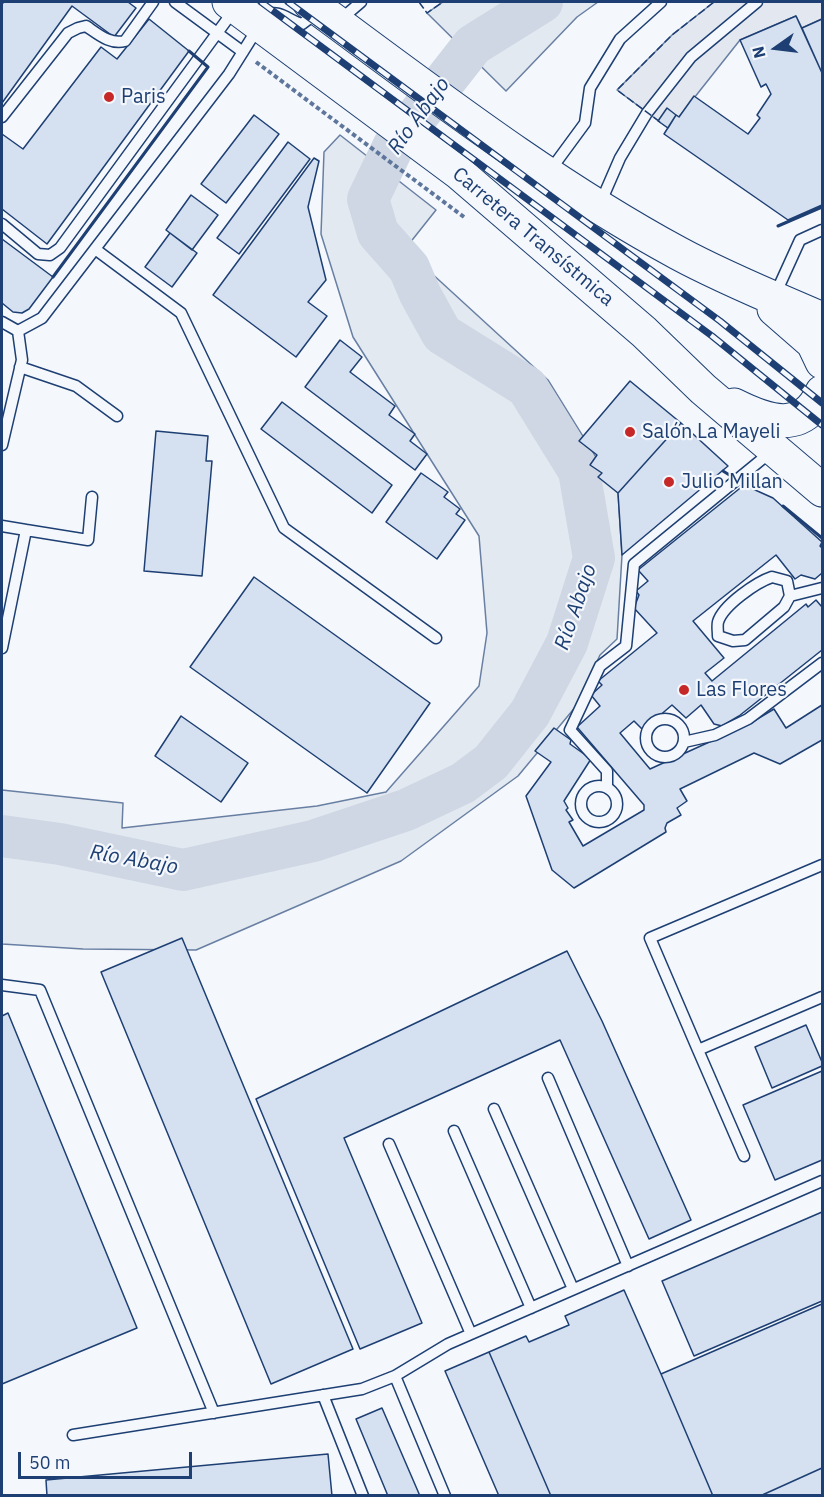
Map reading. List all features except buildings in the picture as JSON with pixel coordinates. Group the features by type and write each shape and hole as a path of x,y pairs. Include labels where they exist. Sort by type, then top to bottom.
{"main road":[{"path":"332,9 368,46 548,175 598,207 677,253 822,319"},
{"name":"Carretera Transístmica","path":"242,11 459,173 644,332 703,389 822,490"},
{"path":"742,284 803,332 813,343 822,362"},
{"path":"703,389 763,417 790,421 801,418 809,412 818,403 822,392"}],"lane":[{"path":"2,117 68,33 86,26 109,40 117,43 125,41 153,2"},
{"path":"175,2 243,52"},
{"path":"548,175 585,123 590,88 620,39 661,2"},
{"path":"598,207 620,158 647,112 691,57 757,2"},
{"path":"242,11 266,15 272,12 278,13 302,24 332,9"},
{"path":"2,224 38,254 50,255 60,248 218,33 242,11"},
{"path":"18,331 42,318 243,52 242,11"},
{"path":"773,298 800,240 822,230"},
{"path":"95,249 181,313 284,528 436,638"},
{"path":"2,322 18,331"},
{"path":"2,445 22,360 18,331"},
{"path":"20,368 76,386 117,416"},
{"path":"607,787 607,771 570,730 600,666 626,646 634,564 774,450"},
{"path":"2,526 88,540 92,497"},
{"path":"2,648 26,530"},
{"path":"790,596 787,581 772,577 760,581 724,611 717,623 718,636 733,641 746,639 784,607 790,596 822,588"},
{"path":"684,742 716,735 748,718 822,663"},
{"path":"744,1156 650,938 822,865"},
{"path":"2,985 40,990 214,1413"},
{"path":"698,1050 822,997"},
{"path":"548,1078 628,1266"},
{"path":"494,1109 573,1289"},
{"path":"454,1131 531,1308"},
{"path":"389,1144 471,1334"},
{"path":"73,1436 362,1389 395,1376 448,1344 822,1181"},
{"path":"395,1376 445,1496"},
{"path":"323,1395 363,1496"}],"path":[{"path":"243,52 438,198"}],"shaded area":[{"path":"443,2 598,2 577,17 506,91 427,13"},
{"path":"714,2 822,2 822,19 802,28 796,16 740,40 679,117 676,115 668,128 617,90 672,35"},
{"path":"340,135 436,210 405,249 548,380 618,493 622,555 617,639 600,655 577,705 518,776 401,861 196,950 83,949 2,944 2,790 123,803 122,828 317,806 386,792 479,686 487,633 479,536 353,337 321,234 324,152"}],"waterway":[{"name":"Río Abajo","path":"2,836 60,844 183,870 313,841 406,810 463,783 491,762 530,713 567,643 594,558 579,471 527,387 442,334 409,268 378,233 368,199 393,147 473,45 542,2"}],"railway":[{"path":"261,2 712,336 822,425"},
{"path":"288,2 720,321 822,403"}],"fence":[{"path":"419,2 427,13 443,2"},
{"path":"660,122 617,90 672,35 714,2"}],"wall":[{"path":"53,277 208,67 189,51"},
{"path":"778,226 822,207"},
{"path":"723,471 747,486"},
{"path":"783,506 822,538"}],"place":[{"name":"Paris","path":"109,97"},
{"name":"Salón La Mayeli","path":"630,432"},
{"name":"Julio Millan","path":"669,482"},
{"name":"Las Flores","path":"684,690"}]}
